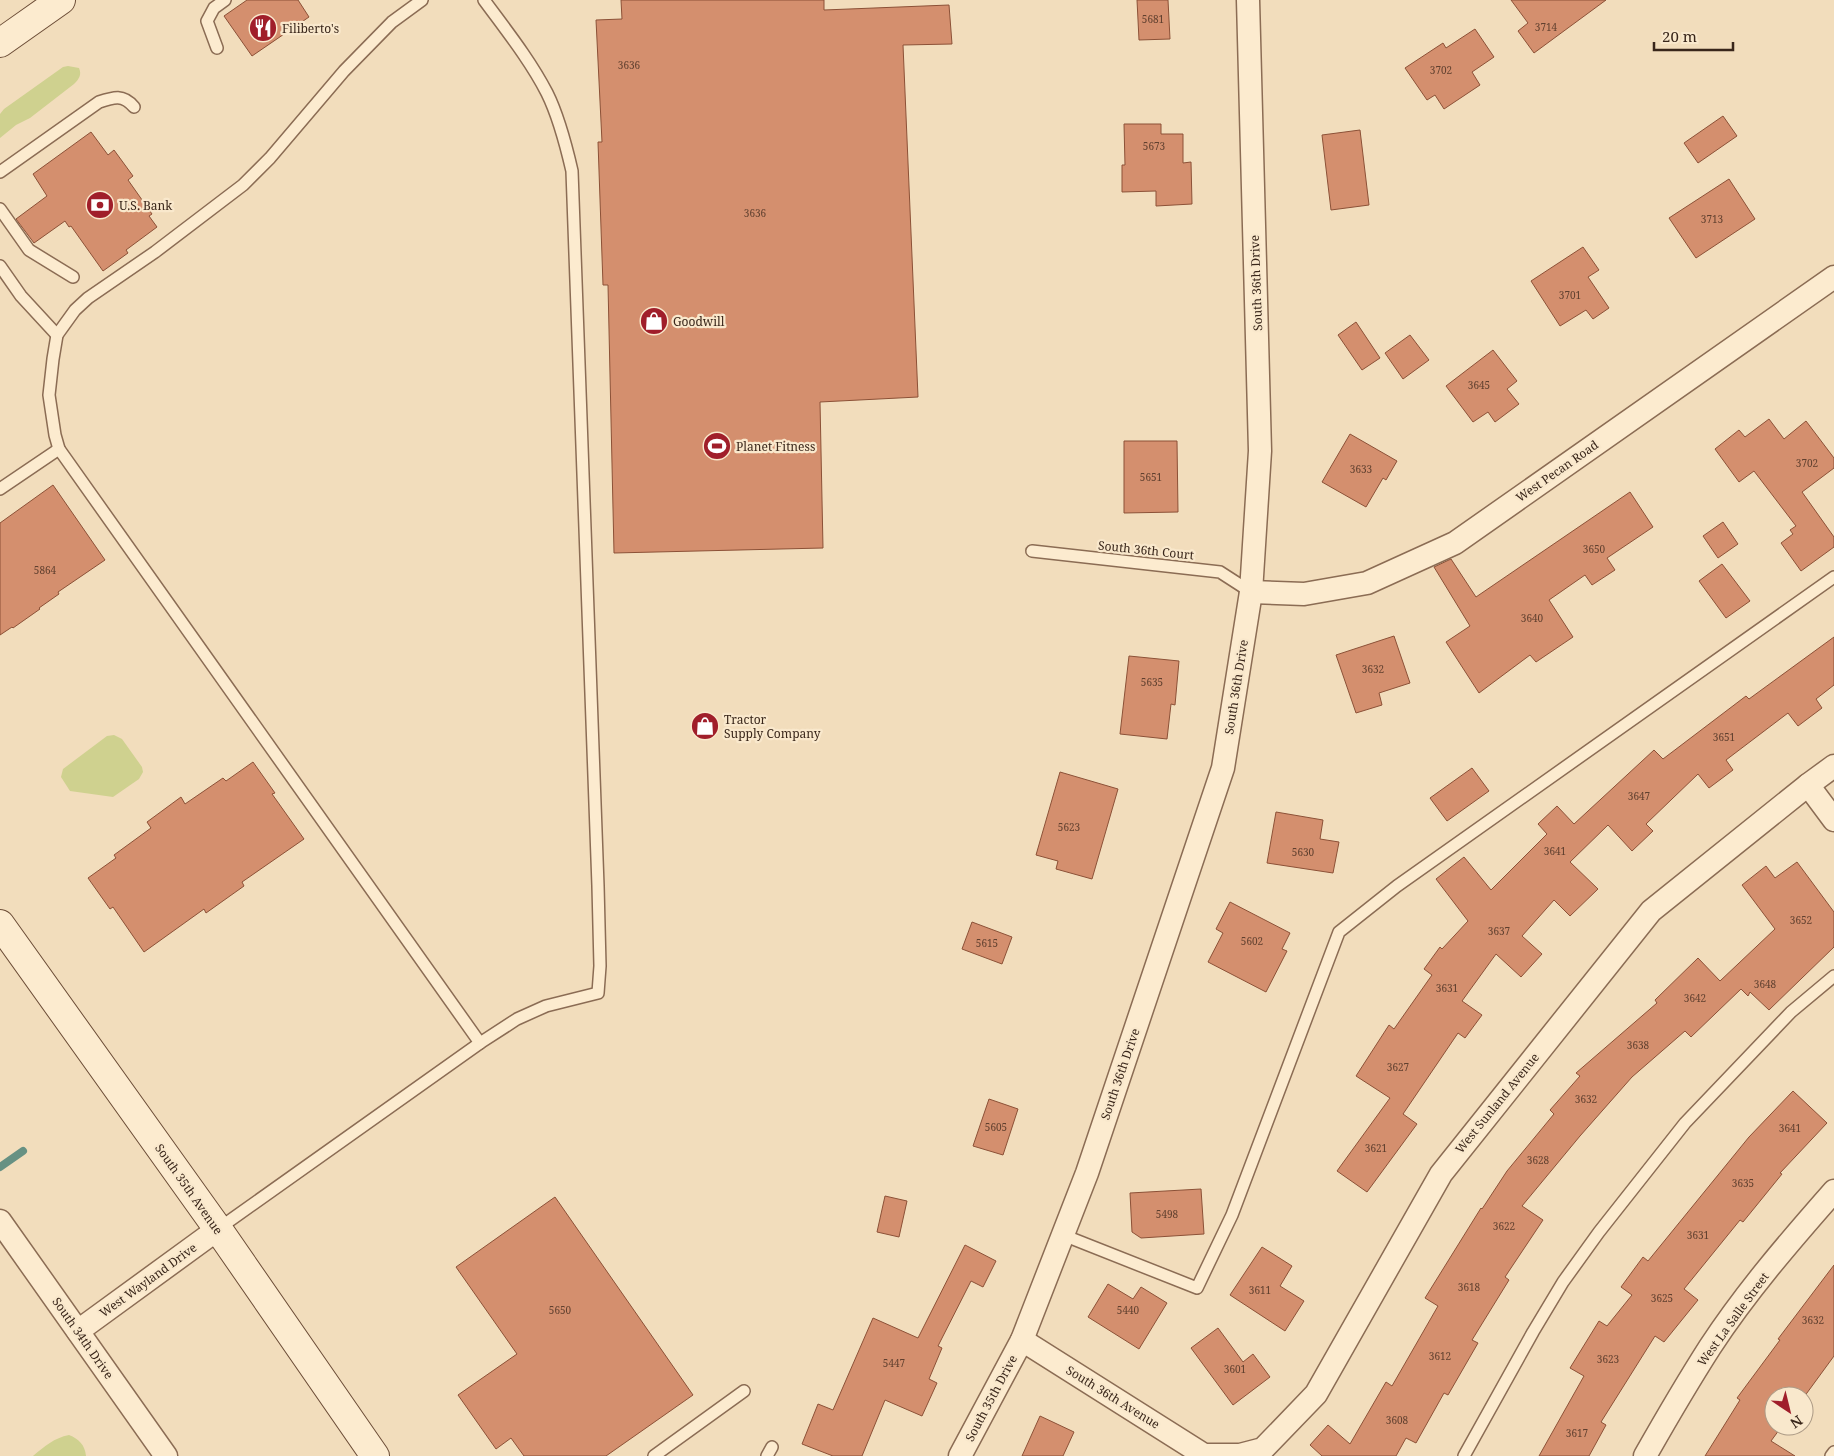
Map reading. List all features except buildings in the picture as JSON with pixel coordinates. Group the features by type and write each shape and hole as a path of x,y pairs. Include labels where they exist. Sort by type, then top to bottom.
{"main road":[{"path":"0,43 61,0"},
{"name":"South 35th Avenue","path":"0,924 218,1229 376,1456"}],"street":[{"name":"South 36th Drive","path":"1022,1340 1087,1173 1223,768 1251,592 1260,451 1248,0"},
{"name":"West Pecan Road","path":"1251,592 1304,594 1367,583 1455,543 1834,277"},
{"name":"West Sunland Avenue","path":"1204,1455 1240,1455 1263,1449 1316,1394 1441,1174 1651,911 1834,766"},
{"path":"1808,785 1834,820"},
{"name":"West La Salle Street","path":"1645,1456 1722,1331 1762,1276 1834,1192"},
{"name":"South 34th Drive","path":"0,1221 166,1456"},
{"name":"West Wayland Drive","path":"78,1331 218,1229"},
{"name":"South 36th Avenue","path":"1022,1340 1204,1455"},
{"name":"South 35th Drive","path":"960,1456 1022,1340"}],"lane":[{"path":"217,48 207,21 214,8 225,0"},
{"path":"422,0 380,33 290,132 270,158 243,184 155,252 88,298 75,310 57,335 49,395 54,435 59,449 480,1043"},
{"path":"218,1229 480,1043 517,1019 546,1006 598,993 600,966 572,171 566,145 548,94 524,55 484,0"},
{"path":"0,172 100,102 116,97 129,101 134,107"},
{"path":"0,209 29,250 73,277"},
{"path":"0,266 21,296 57,335"},
{"path":"0,489 59,449"},
{"name":"South 36th Court","path":"1032,551 1220,572 1251,592"},
{"path":"1063,1235 1197,1288 1232,1215 1339,932 1397,886 1834,577"},
{"path":"1464,1456 1563,1282 1599,1232 1685,1123 1791,1012 1834,976"},
{"path":"654,1456 744,1391"},
{"path":"1831,1456 1834,1452"}],"green space":[{"path":"63,67 79,68 79,79 30,118 16,125 0,138 0,114 4,109"},
{"path":"114,735 122,739 142,767 143,772 139,779 113,797 70,791 61,777 63,769 107,736"},
{"path":"69,1435 81,1443 86,1456 33,1456 54,1440"}],"waterway":[{"path":"0,1167 23,1151"}],"place":[{"name":"Filiberto's","path":"263,28"},
{"name":"U.S. Bank","path":"100,205"},
{"name":"Goodwill","path":"654,321"},
{"name":"Planet Fitness","path":"717,446"},
{"name":"Tractor Supply Company","path":"705,726"}]}
